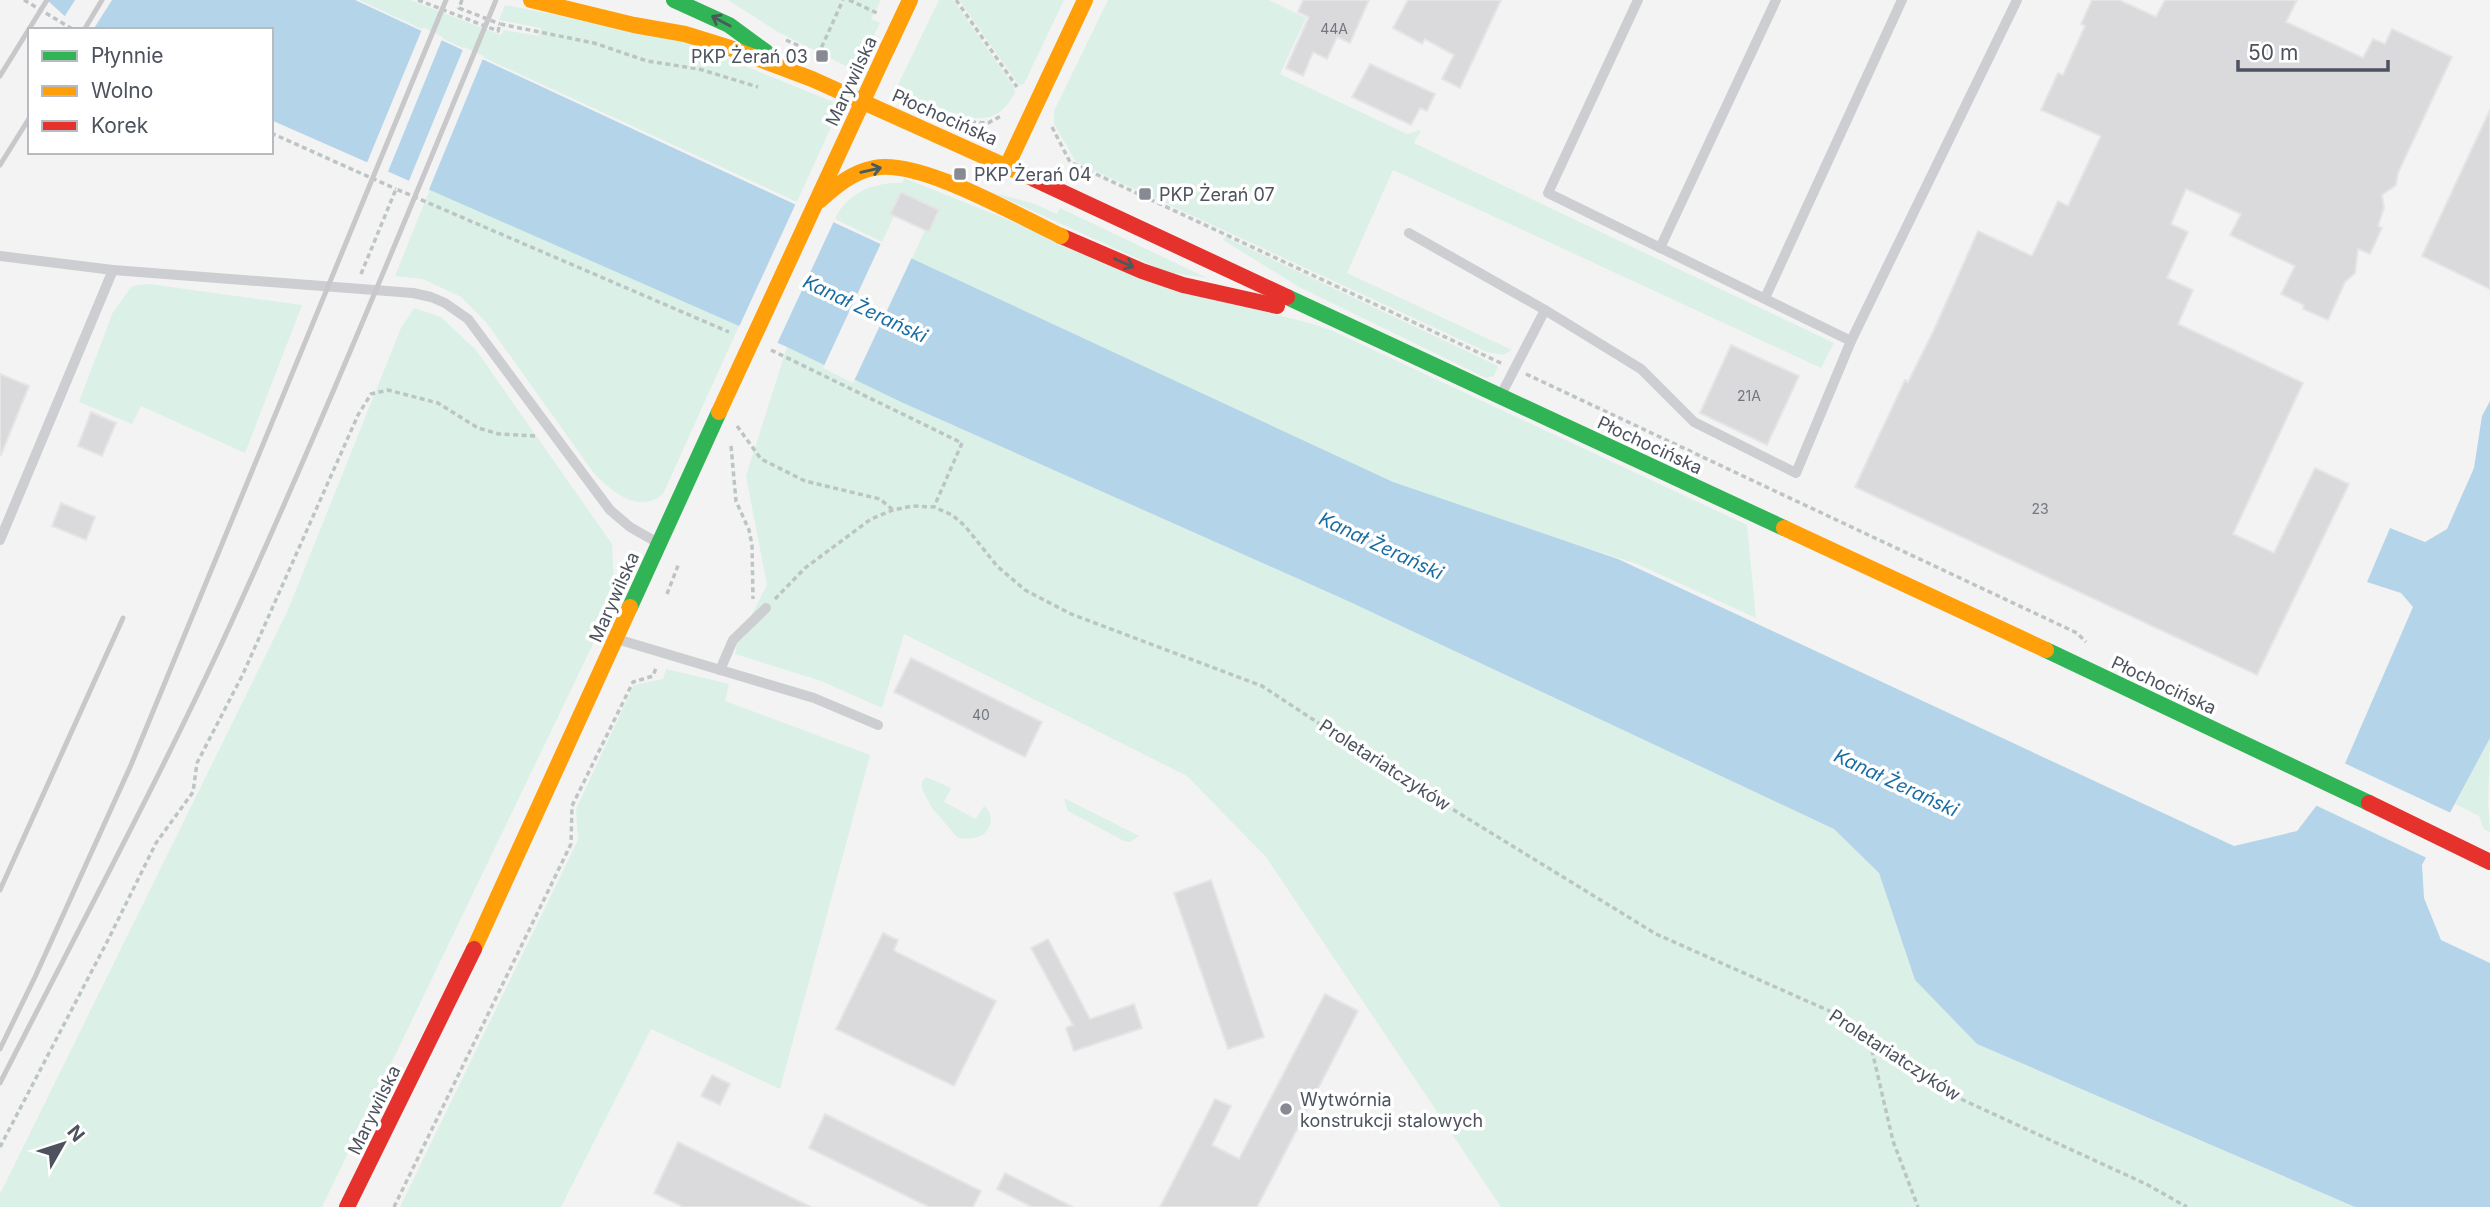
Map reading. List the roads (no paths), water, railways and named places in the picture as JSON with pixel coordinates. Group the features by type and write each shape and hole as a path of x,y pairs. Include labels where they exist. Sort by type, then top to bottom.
{"main road":[{"name":"Płochocińska","path":"531,0 634,25 685,34 791,70 1007,166 2300,769 2490,862"},
{"name":"Marywilska","path":"347,1207 492,912 910,0"},
{"path":"1007,166 1085,0"},
{"name":"Płochocińska","path":"682,2 729,25 791,70"},
{"path":"623,9 634,25"},
{"path":"814,206 833,188 857,173 900,166 928,174 1142,271 1183,285 1325,315"}],"lane":[{"path":"1638,0 1548,193 1852,341"},
{"path":"1660,247 1776,0"},
{"path":"1765,299 1902,0"},
{"path":"1409,233 1545,310 1641,369 1694,422 1713,434 1796,473 1852,341 2017,0"},
{"path":"0,256 113,270 355,288 431,297 456,310 484,338 610,510 630,527 659,543"},
{"path":"0,540 113,270"},
{"path":"1500,397 1545,310"},
{"path":"720,670 733,640 766,608"},
{"path":"617,639 814,698 878,725"}],"water":[{"name":"Kanał Żerański","path":"47,0 355,0 1393,482 1618,559 2234,846 2297,831 2340,775 2413,607 2401,593 2367,582 2390,528 2425,542 2447,529 2474,468 2482,416 2490,401 2490,738 2422,865 2424,898 2441,940 2490,963 2490,1207 2355,1207 1977,1044 1915,980 1879,873 1834,829 1350,602 901,402 787,347 273,121 273,28 78,28"}],"railway":[{"path":"30,28 47,0"},
{"path":"85,28 102,0"},
{"path":"0,1049 131,765 446,0"},
{"path":"0,1083 221,645 328,404 496,0"},
{"path":"0,76 28,31"},
{"path":"0,165 28,120"},
{"path":"0,890 123,618"}],"place":[{"name":"PKP Żerań 03","path":"822,56"},
{"name":"PKP Żerań 04","path":"960,174"},
{"name":"PKP Żerań 07","path":"1145,194"},
{"name":"Wytwórnia konstrukcji stalowych","path":"1286,1109"}]}
